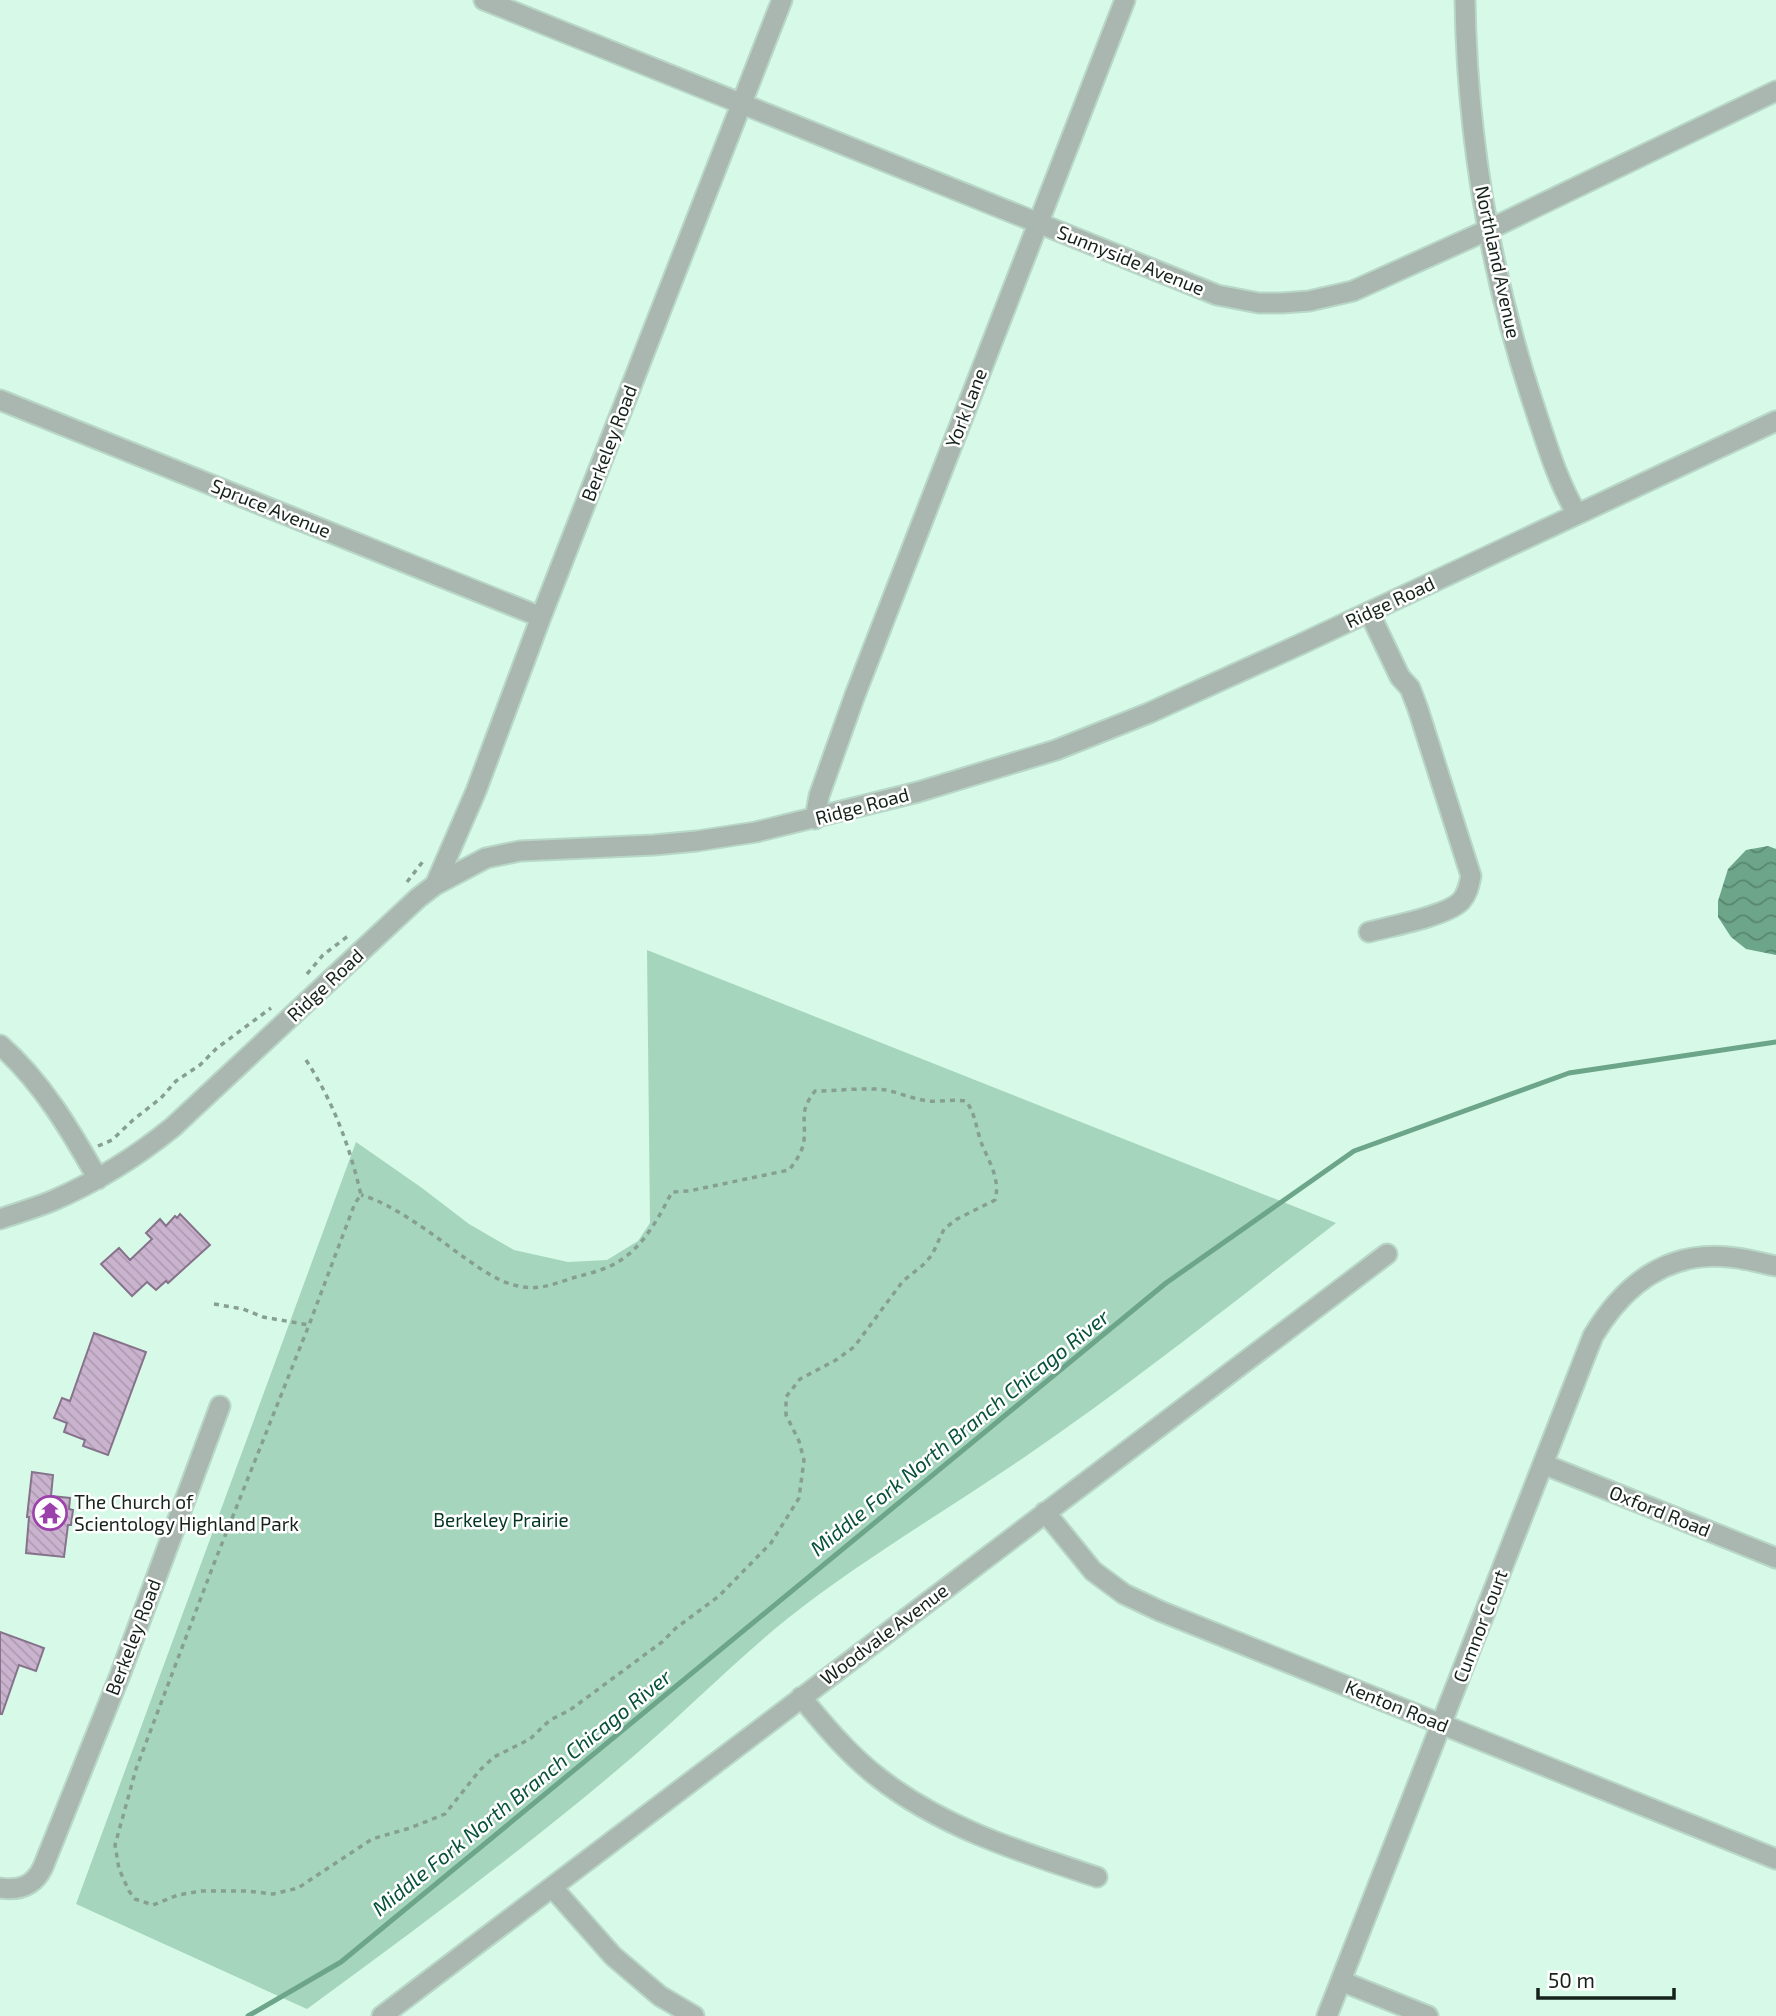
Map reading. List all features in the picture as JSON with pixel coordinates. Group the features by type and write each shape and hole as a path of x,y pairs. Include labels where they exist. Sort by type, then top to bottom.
{"street":[{"name":"Sunnyside Avenue","path":"484,0 1217,295 1259,303 1309,301 1353,291 1490,229 1776,91"},
{"name":"Berkeley Road","path":"435,886 476,791 541,617 782,0"},
{"name":"York Lane","path":"815,818 819,796 855,695 1125,0"},
{"name":"Northland Avenue","path":"1465,0 1470,101 1483,201 1496,271 1518,357 1565,494 1577,514"},
{"name":"Spruce Avenue","path":"0,400 541,617"},
{"name":"Ridge Road","path":"0,1219 51,1202 141,1153 173,1127 418,898 486,858 520,851 654,845 756,832 918,792 1056,750 1149,713 1776,421"},
{"path":"1368,932 1444,912 1460,903 1468,893 1471,876 1410,688 1395,668 1369,612"},
{"path":"0,1045 24,1069 58,1111 97,1179"},
{"name":"Woodvale Avenue","path":"382,2016 1387,1254"},
{"name":"Cumnor Court","path":"1327,2016 1593,1336 1624,1294 1647,1276 1669,1265 1693,1257 1728,1257 1776,1266"},
{"name":"Berkeley Road","path":"0,1888 15,1889 27,1886 38,1877 43,1867 120,1675 220,1406"},
{"name":"Oxford Road","path":"1544,1464 1776,1558"},
{"name":"Kenton Road","path":"1045,1512 1093,1571 1124,1594 1160,1611 1776,1859"},
{"path":"801,1697 839,1742 879,1778 927,1810 988,1840 1097,1877"},
{"path":"552,1887 613,1956 660,1996 694,2016"},
{"path":"1341,1981 1428,2016"}],"path":[{"path":"406,883 426,856"},
{"path":"299,982 323,955 356,931"},
{"path":"84,1154 112,1140 161,1098 176,1081 272,1007"},
{"path":"306,1060 338,1118 361,1195"},
{"path":"868,1090 885,1090 929,1101 966,1101 973,1111 981,1141 993,1168 997,1193 995,1200 957,1219 944,1229 932,1255 903,1281 854,1347 800,1379 786,1397 786,1415 799,1441 804,1460 799,1498 771,1542 719,1596 570,1710 550,1720 530,1739 494,1757 480,1770 445,1814 372,1839 298,1888 274,1894 201,1891 178,1895 153,1905 135,1899 129,1891 120,1869 115,1845 136,1769 355,1203 361,1195 385,1205 499,1280 523,1287 543,1287 609,1267 622,1260 654,1224 673,1192 789,1170 801,1152 806,1104 815,1091 868,1090"},
{"path":"214,1304 309,1325"}],"green space":[{"name":"Berkeley Prairie","path":"647,950 1336,1223 1107,1398 999,1474 876,1554 787,1619 636,1754 556,1820 433,1916 307,2009 76,1904 356,1142 469,1224 514,1250 568,1262 607,1260 638,1241 650,1223"}],"water":[{"path":"1768,846 1776,849 1776,955 1746,949 1731,937 1718,917 1718,901 1728,869 1746,850"}],"building":[{"path":"180,1214 210,1245 168,1283 166,1281 156,1290 147,1282 132,1296 101,1264 119,1248 130,1260 152,1239 146,1233 160,1219 166,1226"},
{"path":"94,1333 146,1352 108,1455 83,1446 85,1440 64,1432 67,1423 54,1418 62,1398 70,1401"},
{"name":"The Church of Scientology Highland Park","path":"32,1472 53,1475 51,1496 70,1498 69,1509 73,1510 64,1557 26,1553"},
{"path":"0,1632 44,1648 36,1671 19,1665 2,1714 0,1714"}],"waterway":[{"name":"Middle Fork North Branch Chicago River","path":"248,2016 341,1962 1166,1283 1354,1151 1569,1073 1776,1042"}],"place":[{"name":"The Church of Scientology Highland Park","path":"50,1513"}]}
